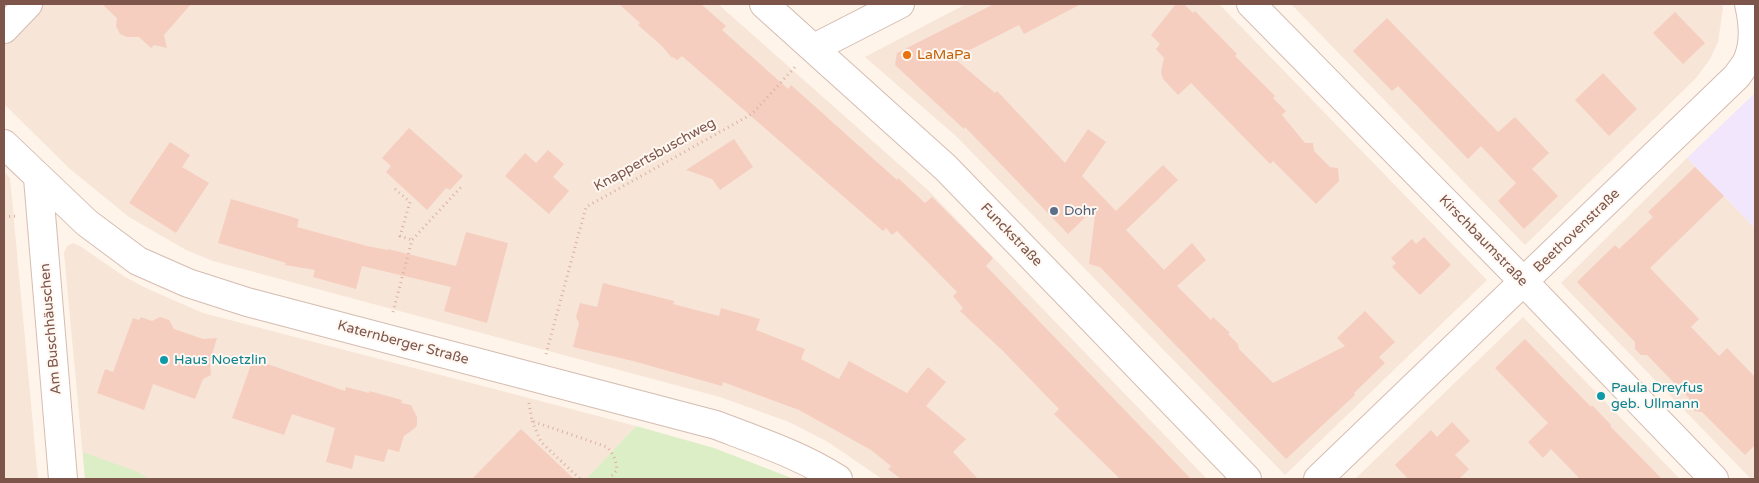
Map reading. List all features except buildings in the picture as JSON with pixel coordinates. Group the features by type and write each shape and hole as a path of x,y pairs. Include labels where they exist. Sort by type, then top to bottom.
{"street":[{"path":"4,29 28,4"},
{"name":"Funckstraße","path":"764,4 946,168 1247,479"},
{"path":"814,48 900,4"},
{"name":"Kirschbaumstraße","path":"1251,4 1714,479"},
{"name":"Beethovenstraße","path":"1318,479 1737,76 1748,60 1753,39 1749,4"},
{"name":"Katernberger Straße","path":"4,144 87,223 138,261 188,283 247,302 716,425 774,446 817,466 838,479"},
{"name":"Am Buschhäuschen","path":"38,178 63,479"}],"path":[{"name":"Knappertsbuschweg","path":"532,421 528,404 538,379 586,207 752,114 778,84"},
{"path":"386,339 412,240 462,186"},
{"path":"396,189 410,202 400,236 412,240"},
{"path":"532,421 541,442 580,479"},
{"path":"532,421 607,447 617,461 617,470 609,479"}],"shaded area":[{"path":"4,4 718,4 929,191 1207,479 882,479 828,442 789,422 720,397 213,261 186,250 129,217 70,169 4,104"},
{"path":"966,4 1219,4 1487,280 1285,475 957,137 865,57"},
{"path":"1291,4 1722,4 1723,8 1718,42 1710,59 1696,78 1525,245"},
{"path":"1755,93 1755,228 1687,158"},
{"path":"1687,158 1755,228 1755,479 1751,479 1561,283"},
{"path":"4,172 10,178 38,479 4,479"},
{"path":"73,243 125,277 203,313 636,426 586,479 85,479 64,253 67,246"},
{"path":"1523,317 1680,479 1355,479"}],"green space":[{"path":"636,426 714,448 794,479 586,479"},
{"path":"83,452 138,472 149,479 85,479"}],"place":[{"name":"LaMaPa","path":"907,55"},
{"name":"Dohr","path":"1054,211"},
{"name":"Haus Noetzlin","path":"164,360"},
{"name":"Paula Dreyfus geb. Ullmann","path":"1601,396"}]}
